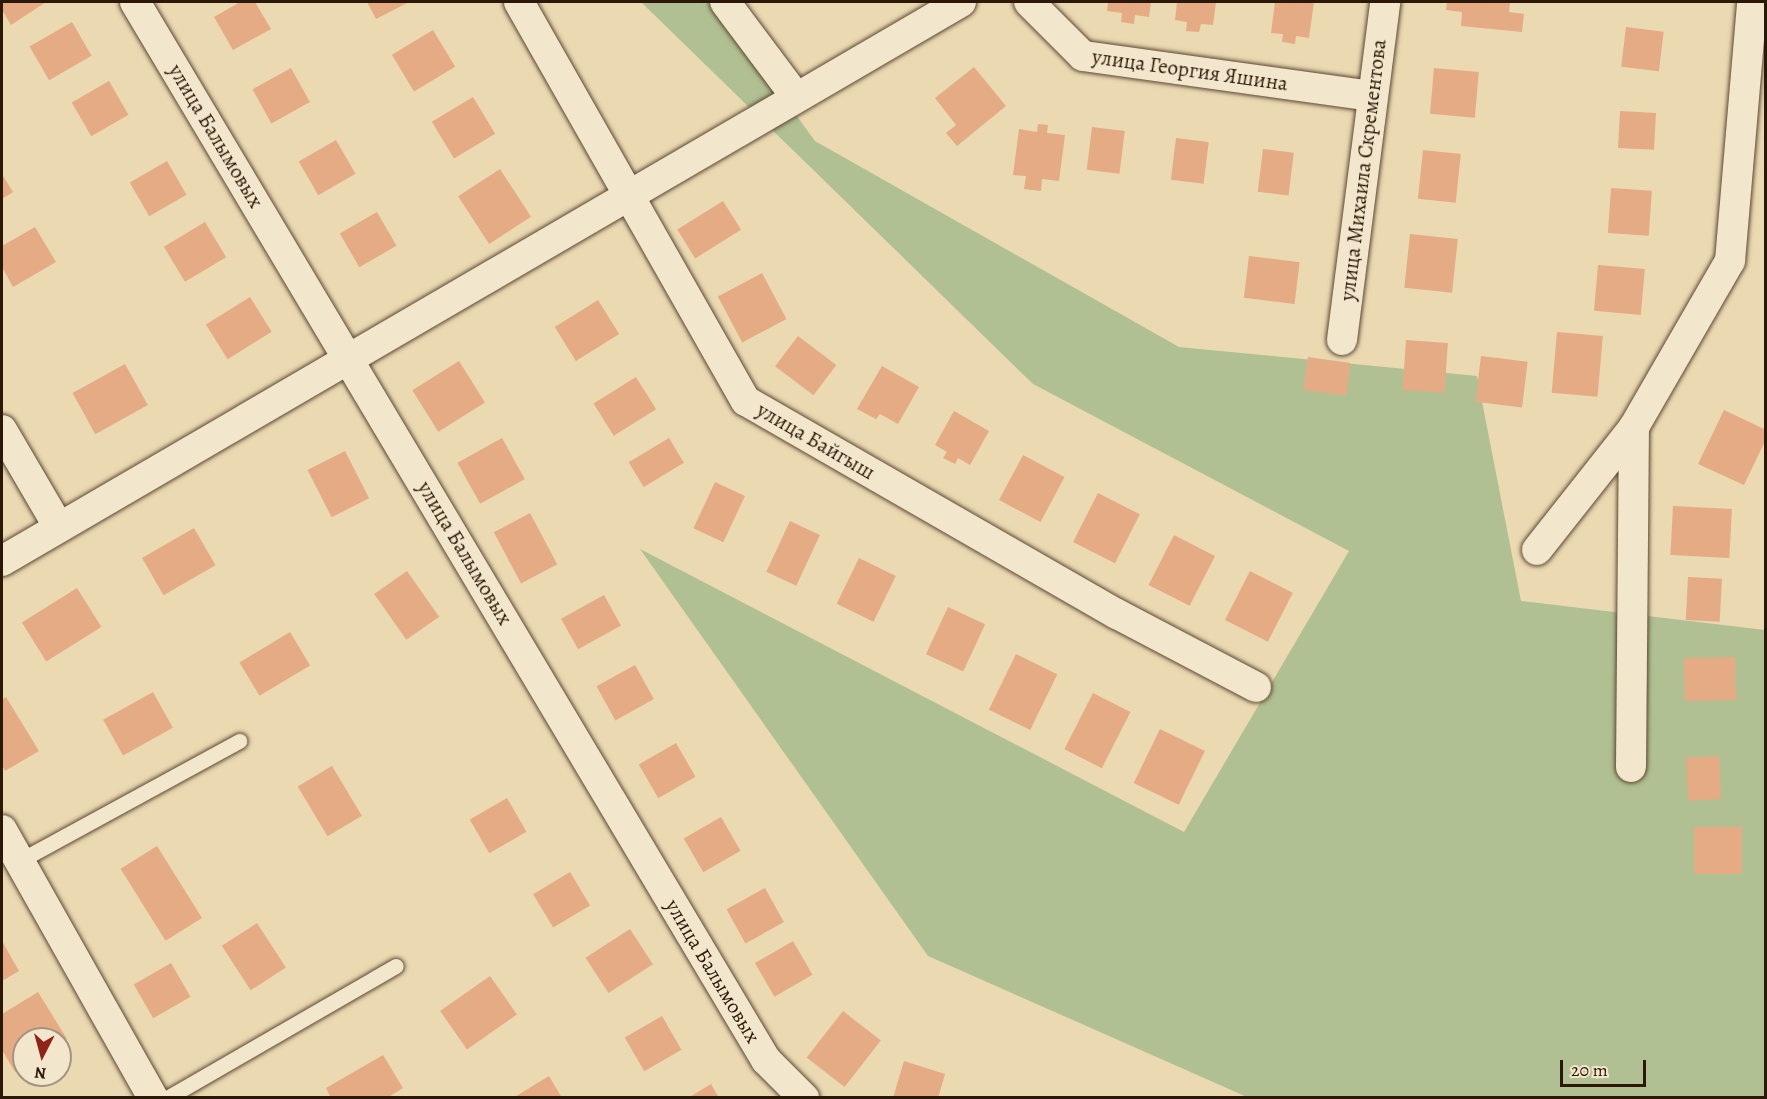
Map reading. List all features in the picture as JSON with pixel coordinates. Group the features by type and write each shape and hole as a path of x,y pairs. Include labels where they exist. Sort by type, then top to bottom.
{"street":[{"name":"улица Балымовых","path":"135,2 766,1060 804,1098"},
{"name":"улица Байгыш","path":"519,2 625,195 746,401 1117,614 1256,687"},
{"path":"725,2 796,97"},
{"path":"2,561 58,526 625,195 961,2"},
{"name":"улица Георгия Яшина","path":"1029,2 1083,56 1372,96"},
{"name":"улица Михаила Скрементова","path":"1342,340 1385,2"},
{"path":"1537,550 1634,427 1730,261 1752,2"},
{"path":"1631,767 1634,427"},
{"path":"2,430 58,526"},
{"path":"2,830 153,1098"}],"lane":[{"path":"19,861 239,741"},
{"path":"167,1098 396,966"}],"green space":[{"path":"641,2 714,2 815,141 1179,347 1477,376 1521,601 1765,630 1765,1097 1247,1097 928,956 640,549 1184,832 1349,551 1033,384"}],"building":[{"path":"2,2 46,2 11,25 2,10"},
{"path":"240,2 255,2 271,29 233,50 214,17"},
{"path":"367,2 409,2 376,19"},
{"path":"1108,2 1151,2 1149,17 1135,15 1134,24 1121,22 1122,13 1107,11"},
{"path":"1177,2 1216,2 1213,25 1201,24 1199,32 1186,31 1187,22 1175,20"},
{"path":"1275,2 1314,2 1309,38 1296,36 1295,44 1282,42 1283,34 1271,33"},
{"path":"1447,2 1510,2 1509,12 1524,14 1522,32 1461,26 1462,12 1446,10"},
{"path":"72,22 92,56 49,80 30,47"},
{"path":"1626,27 1664,32 1659,71 1621,67"},
{"path":"433,30 455,67 414,92 392,55"},
{"path":"974,67 1006,106 957,146 946,133 956,125 935,98"},
{"path":"291,68 310,102 271,123 253,89"},
{"path":"1434,68 1479,72 1475,118 1430,114"},
{"path":"109,81 128,115 91,136 72,102"},
{"path":"473,97 495,134 454,159 432,122"},
{"path":"1620,111 1656,113 1654,150 1618,148"},
{"path":"1038,124 1048,125 1047,133 1065,135 1059,181 1042,179 1041,191 1024,189 1026,176 1013,175 1019,129 1037,132"},
{"path":"1092,127 1125,131 1120,174 1087,170"},
{"path":"1176,138 1209,142 1204,184 1171,180"},
{"path":"336,140 356,174 318,195 299,162"},
{"path":"1263,149 1294,153 1289,195 1258,192"},
{"path":"1423,150 1461,154 1456,203 1418,199"},
{"path":"167,161 186,195 149,216 130,182"},
{"path":"500,169 531,217 489,244 458,196"},
{"path":"2,174 13,192 2,199"},
{"path":"1611,188 1652,191 1649,236 1608,233"},
{"path":"723,201 741,230 695,258 677,230"},
{"path":"377,212 396,246 359,267 340,234"},
{"path":"205,222 226,257 185,282 164,247"},
{"path":"35,227 56,262 13,287 2,267 2,246"},
{"path":"1410,234 1458,239 1452,293 1404,288"},
{"path":"1249,256 1300,262 1295,304 1244,298"},
{"path":"1598,265 1645,269 1641,315 1594,311"},
{"path":"762,273 786,319 742,342 718,296"},
{"path":"250,297 272,332 228,359 206,325"},
{"path":"598,300 619,334 576,361 555,327"},
{"path":"1557,332 1603,336 1598,397 1552,393"},
{"path":"798,336 836,365 813,395 775,366"},
{"path":"1406,340 1448,343 1444,393 1403,390"},
{"path":"1481,356 1528,362 1522,407 1475,402"},
{"path":"1308,357 1351,363 1346,396 1303,390"},
{"path":"459,361 485,403 438,432 412,390"},
{"path":"125,364 148,405 95,434 73,393"},
{"path":"882,366 919,387 898,424 880,414 876,419 857,409"},
{"path":"636,377 656,409 614,436 594,403"},
{"path":"1724,410 1766,430 1766,439 1744,485 1698,464"},
{"path":"954,411 989,431 970,465 958,458 955,464 943,458 947,452 935,445"},
{"path":"502,438 525,479 480,504 457,463"},
{"path":"669,438 684,463 644,487 629,462"},
{"path":"345,451 369,498 332,517 308,470"},
{"path":"1023,455 1064,477 1041,522 999,500"},
{"path":"715,482 745,496 723,542 693,528"},
{"path":"1098,493 1140,514 1115,563 1073,542"},
{"path":"1673,506 1732,509 1729,558 1670,555"},
{"path":"530,513 557,564 521,583 494,532"},
{"path":"790,521 820,535 796,586 766,572"},
{"path":"194,528 216,565 164,595 142,558"},
{"path":"1174,535 1215,556 1190,606 1149,585"},
{"path":"859,558 896,576 873,622 837,604"},
{"path":"407,571 439,617 406,640 374,594"},
{"path":"1250,571 1293,593 1268,642 1225,620"},
{"path":"1688,577 1722,579 1720,622 1686,620"},
{"path":"77,588 101,627 46,661 22,622"},
{"path":"604,595 621,626 578,649 561,619"},
{"path":"948,607 985,624 963,671 926,654"},
{"path":"290,632 310,665 260,696 239,662"},
{"path":"1016,654 1057,674 1030,730 989,710"},
{"path":"1735,657 1736,700 1685,701 1684,658"},
{"path":"635,665 654,699 615,720 597,686"},
{"path":"153,692 173,728 123,755 103,720"},
{"path":"1093,693 1130,712 1102,768 1064,749"},
{"path":"6,697 39,751 5,771 2,765 2,700"},
{"path":"1160,729 1205,751 1179,805 1134,783"},
{"path":"676,743 696,777 658,798 639,764"},
{"path":"1719,756 1721,799 1688,801 1686,758"},
{"path":"332,766 362,816 328,836 298,787"},
{"path":"507,798 526,832 489,853 470,820"},
{"path":"721,817 740,851 703,872 684,838"},
{"path":"1694,827 1742,827 1742,874 1694,874"},
{"path":"157,846 202,918 166,941 121,869"},
{"path":"570,872 590,905 553,928 533,894"},
{"path":"765,888 784,922 745,943 727,909"},
{"path":"257,923 286,967 251,990 222,946"},
{"path":"630,929 653,964 608,993 586,958"},
{"path":"2,941 19,971 2,981"},
{"path":"793,941 812,975 774,997 755,963"},
{"path":"171,963 190,997 153,1018 134,984"},
{"path":"490,976 517,1015 467,1049 440,1011"},
{"path":"38,992 60,1027 12,1027 12,1067 2,1050 2,1014"},
{"path":"843,1011 881,1041 845,1087 807,1057"},
{"path":"662,1016 682,1050 644,1071 625,1038"},
{"path":"383,1055 403,1088 387,1098 331,1098 326,1088"},
{"path":"904,1061 945,1074 938,1098 893,1098"},
{"path":"549,1076 562,1098 513,1098"},
{"path":"711,1084 719,1098 688,1098"}]}
